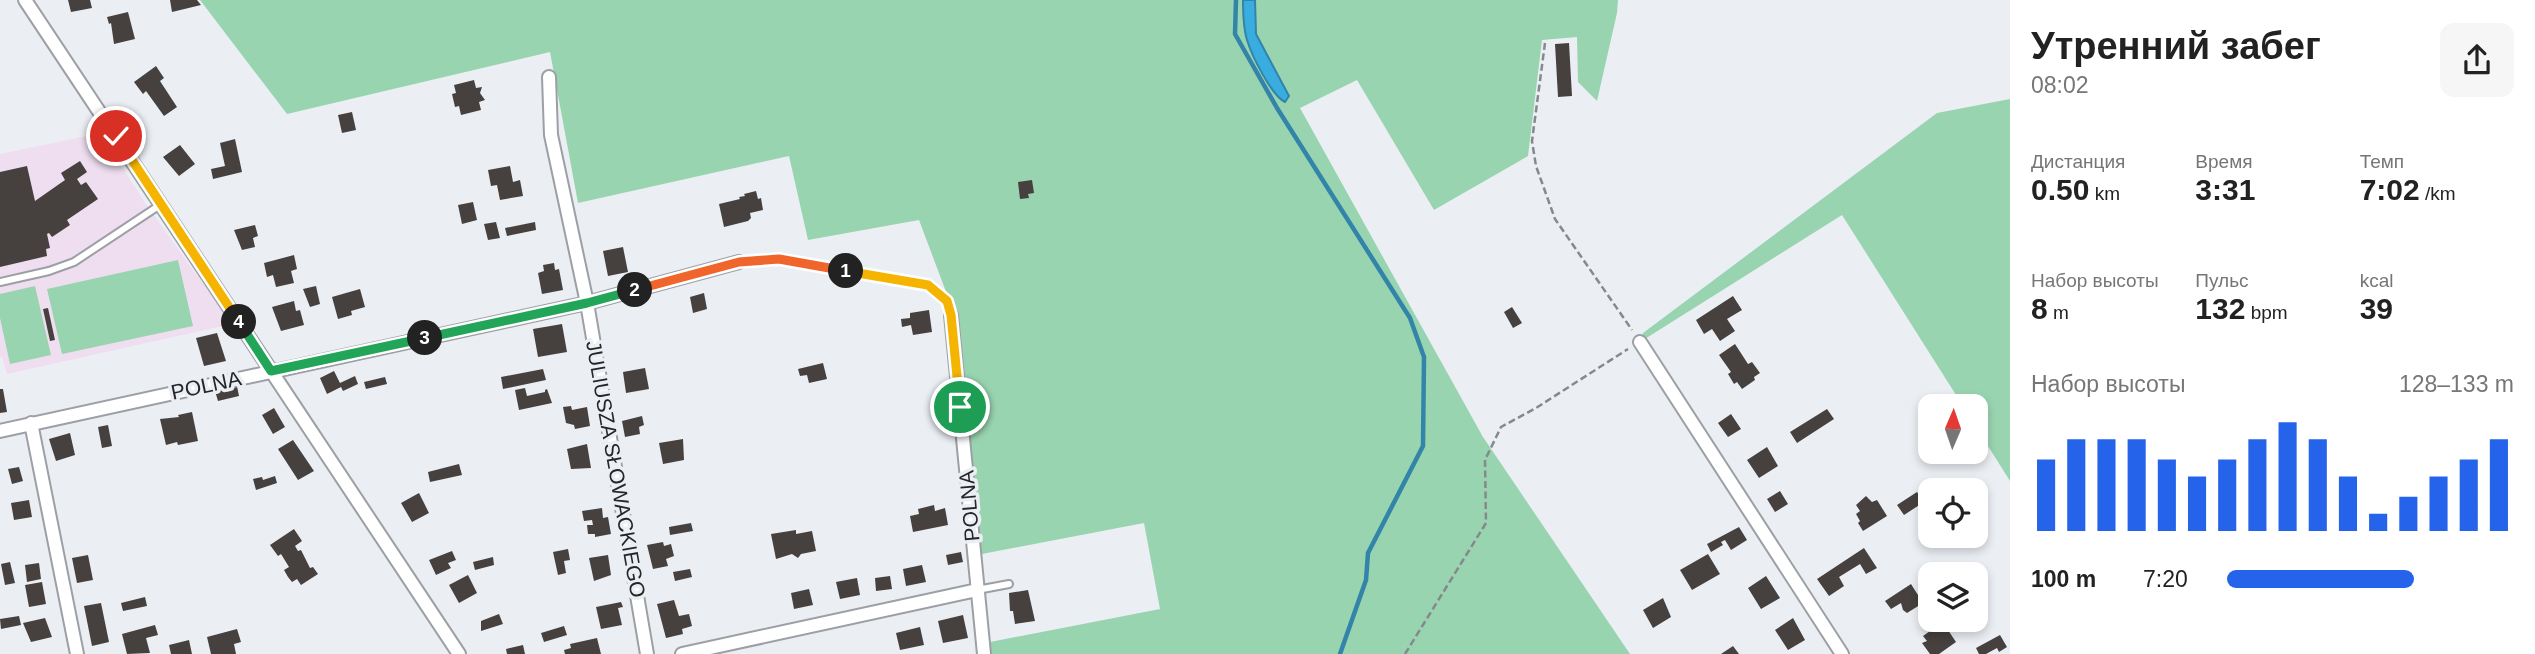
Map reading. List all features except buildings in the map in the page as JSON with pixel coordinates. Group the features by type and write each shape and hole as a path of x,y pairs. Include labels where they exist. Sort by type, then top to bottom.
{"street":[{"path":"25,0 459,654"},
{"name":"JULIUSZA SŁOWACKIEGO","path":"549,77 551,135 587,303 648,654"},
{"name":"POLNA","path":"0,431 587,303 739,262"},
{"name":"POLNA","path":"951,315 984,654"},
{"path":"1640,342 1842,654"},
{"path":"31,424 77,654"},
{"path":"682,654 977,590"}],"lane":[{"path":"0,282 49,271 74,262 161,204"},
{"path":"977,590 1009,584"}],"path":[{"path":"1405,654 1486,523 1485,460 1501,427 1640,342 1555,219 1536,166 1532,141 1545,43"},
{"path":"739,262 779,259 928,285 947,301 951,315"}],"shaded area":[{"path":"101,133 145,203 232,324 7,374 0,357 0,154"}],"green space":[{"path":"200,0 1618,0 1597,101 1578,82 1577,37 1542,40 1528,156 1434,210 1357,80 1300,108 1483,437 1630,654 991,654 990,642 1160,609 1144,523 982,554 954,313 919,220 808,240 789,156 578,203 550,52 287,114"},
{"path":"2010,99 2010,481 1988,446 1988,394 1955,394 1842,215 1640,342 1643,333 1937,113"},
{"path":"178,260 193,326 62,354 47,289"},
{"path":"35,286 51,355 10,364 0,318 0,294"}],"water":[{"path":"1243,0 1255,0 1256,34 1289,96 1285,102 1268,84 1249,47 1244,25"}],"waterway":[{"path":"1236,0 1235,34 1277,108 1410,318 1424,357 1423,446 1368,553 1366,580 1340,654"}],"route":[{"path":"116,136 271,371 587,303 739,262 779,259 928,285 940,293 947,301 951,315 960,407"}]}
